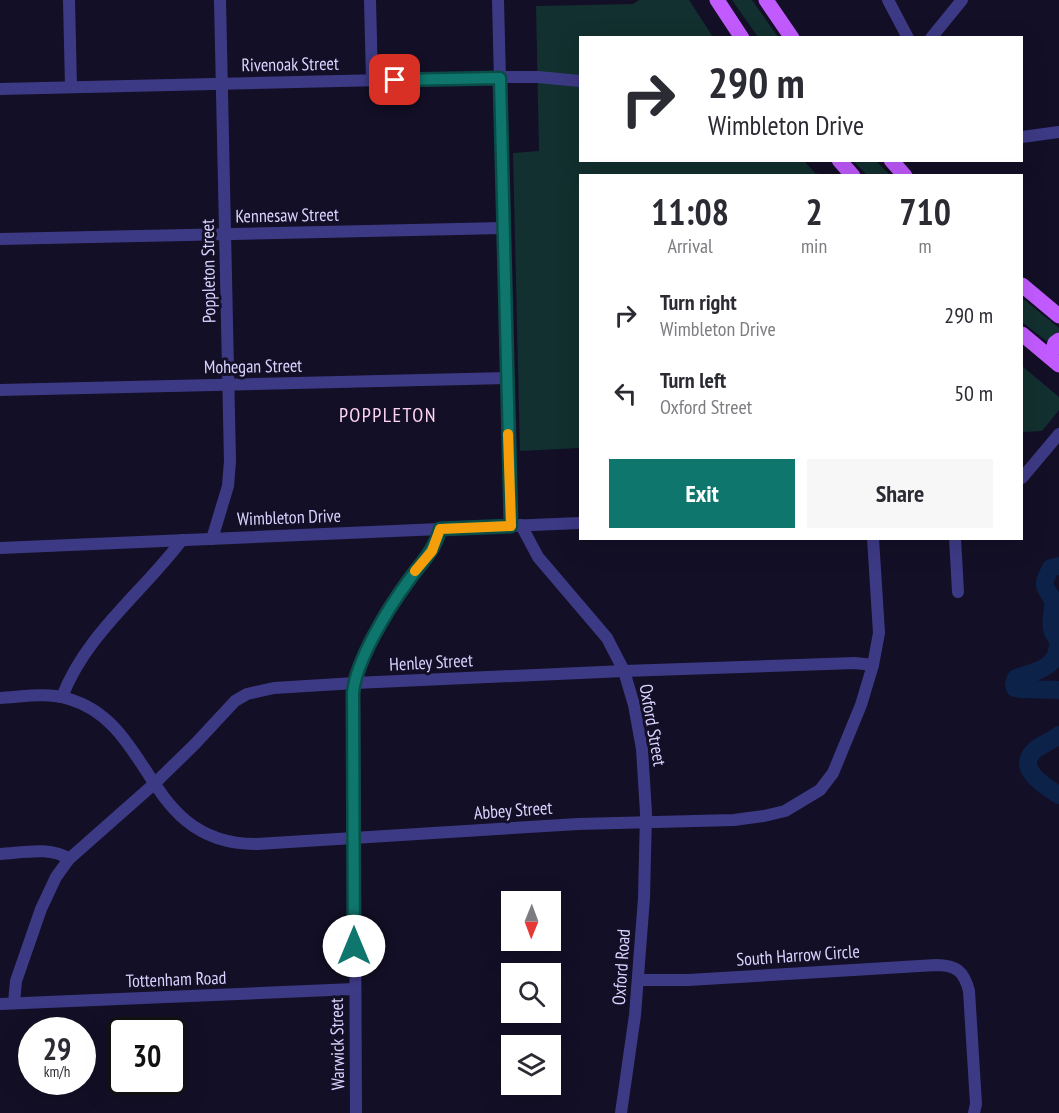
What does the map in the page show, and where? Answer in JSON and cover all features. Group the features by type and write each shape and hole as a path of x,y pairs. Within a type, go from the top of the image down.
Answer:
{"main road":[{"path":"717,0 741,36"},
{"path":"766,0 791,36"},
{"path":"841,162 851,174"},
{"path":"893,162 902,174"},
{"path":"1023,286 1059,316"},
{"path":"1023,335 1054,361"},
{"path":"1054,361 1055,343 1059,340"}],"street":[{"path":"69,0 71,87"},
{"name":"Poppleton Street","path":"212,539 229,475 219,0"},
{"path":"370,0 372,80"},
{"name":"Oxford Street","path":"498,0 507,378 516,526 538,557 607,638 624,671 634,705 642,748 645,822"},
{"path":"888,0 907,36"},
{"path":"933,36 962,0"},
{"name":"Rivenoak Street","path":"0,88 538,77 579,81"},
{"path":"1023,137 1059,132"},
{"name":"Kennesaw Street","path":"0,239 503,228"},
{"name":"Mohegan Street","path":"0,390 507,378"},
{"path":"1023,477 1059,434"},
{"name":"Wimbleton Drive","path":"0,548 579,523"},
{"name":"Warwick Street","path":"356,1113 353,693 363,658 399,594 432,551 440,529"},
{"path":"62,697 70,676 104,628 182,540"},
{"name":"Abbey Street","path":"0,698 48,695 79,702 96,711 128,744 154,784 185,820 204,834 238,844 578,824 734,820 764,816 785,812 820,790 833,773 861,705 873,664 879,622 873,540"},
{"path":"955,540 958,592"},
{"name":"Henley Street","path":"14,1003 15,981 41,909 56,877 69,859 154,784 235,701 247,694 274,688 355,683 827,663 873,664"},
{"name":"Oxford Road","path":"621,1113 639,980 644,898 645,822"},
{"path":"0,854 53,853 64,855 69,859"},
{"name":"South Harrow Circle","path":"639,980 688,980 936,965 947,965 958,969 967,983 969,998 976,1104 974,1113"},
{"name":"Tottenham Road","path":"0,1004 354,989"}],"green space":[{"path":"639,0 689,0 712,36 579,36 579,162 805,162 816,174 579,174 579,448 520,451 513,153 539,151 536,6 633,4"},
{"path":"732,0 752,0 777,36 757,36"},
{"path":"854,162 877,162 889,174 866,174"},
{"path":"1023,299 1059,328 1059,332 1049,343 1023,323"},
{"path":"1023,367 1059,397 1059,410 1042,431 1023,432"}],"waterway":[{"path":"1059,566 1051,568 1045,582 1053,600 1052,626 1058,642 1055,658 1044,668 1016,678 1014,684 1015,688 1020,689 1059,690"},
{"path":"1059,735 1035,750 1029,757 1028,764 1034,776 1059,795"}],"slow traffic":[{"path":"415,571 432,551 440,529 511,526 508,434"}],"district":[{"name":"POPPLETON","path":"388,415"}],"route":[{"path":"354,946 353,693 363,658 399,594 432,551 440,529 511,526 500,78 395,80"}]}
